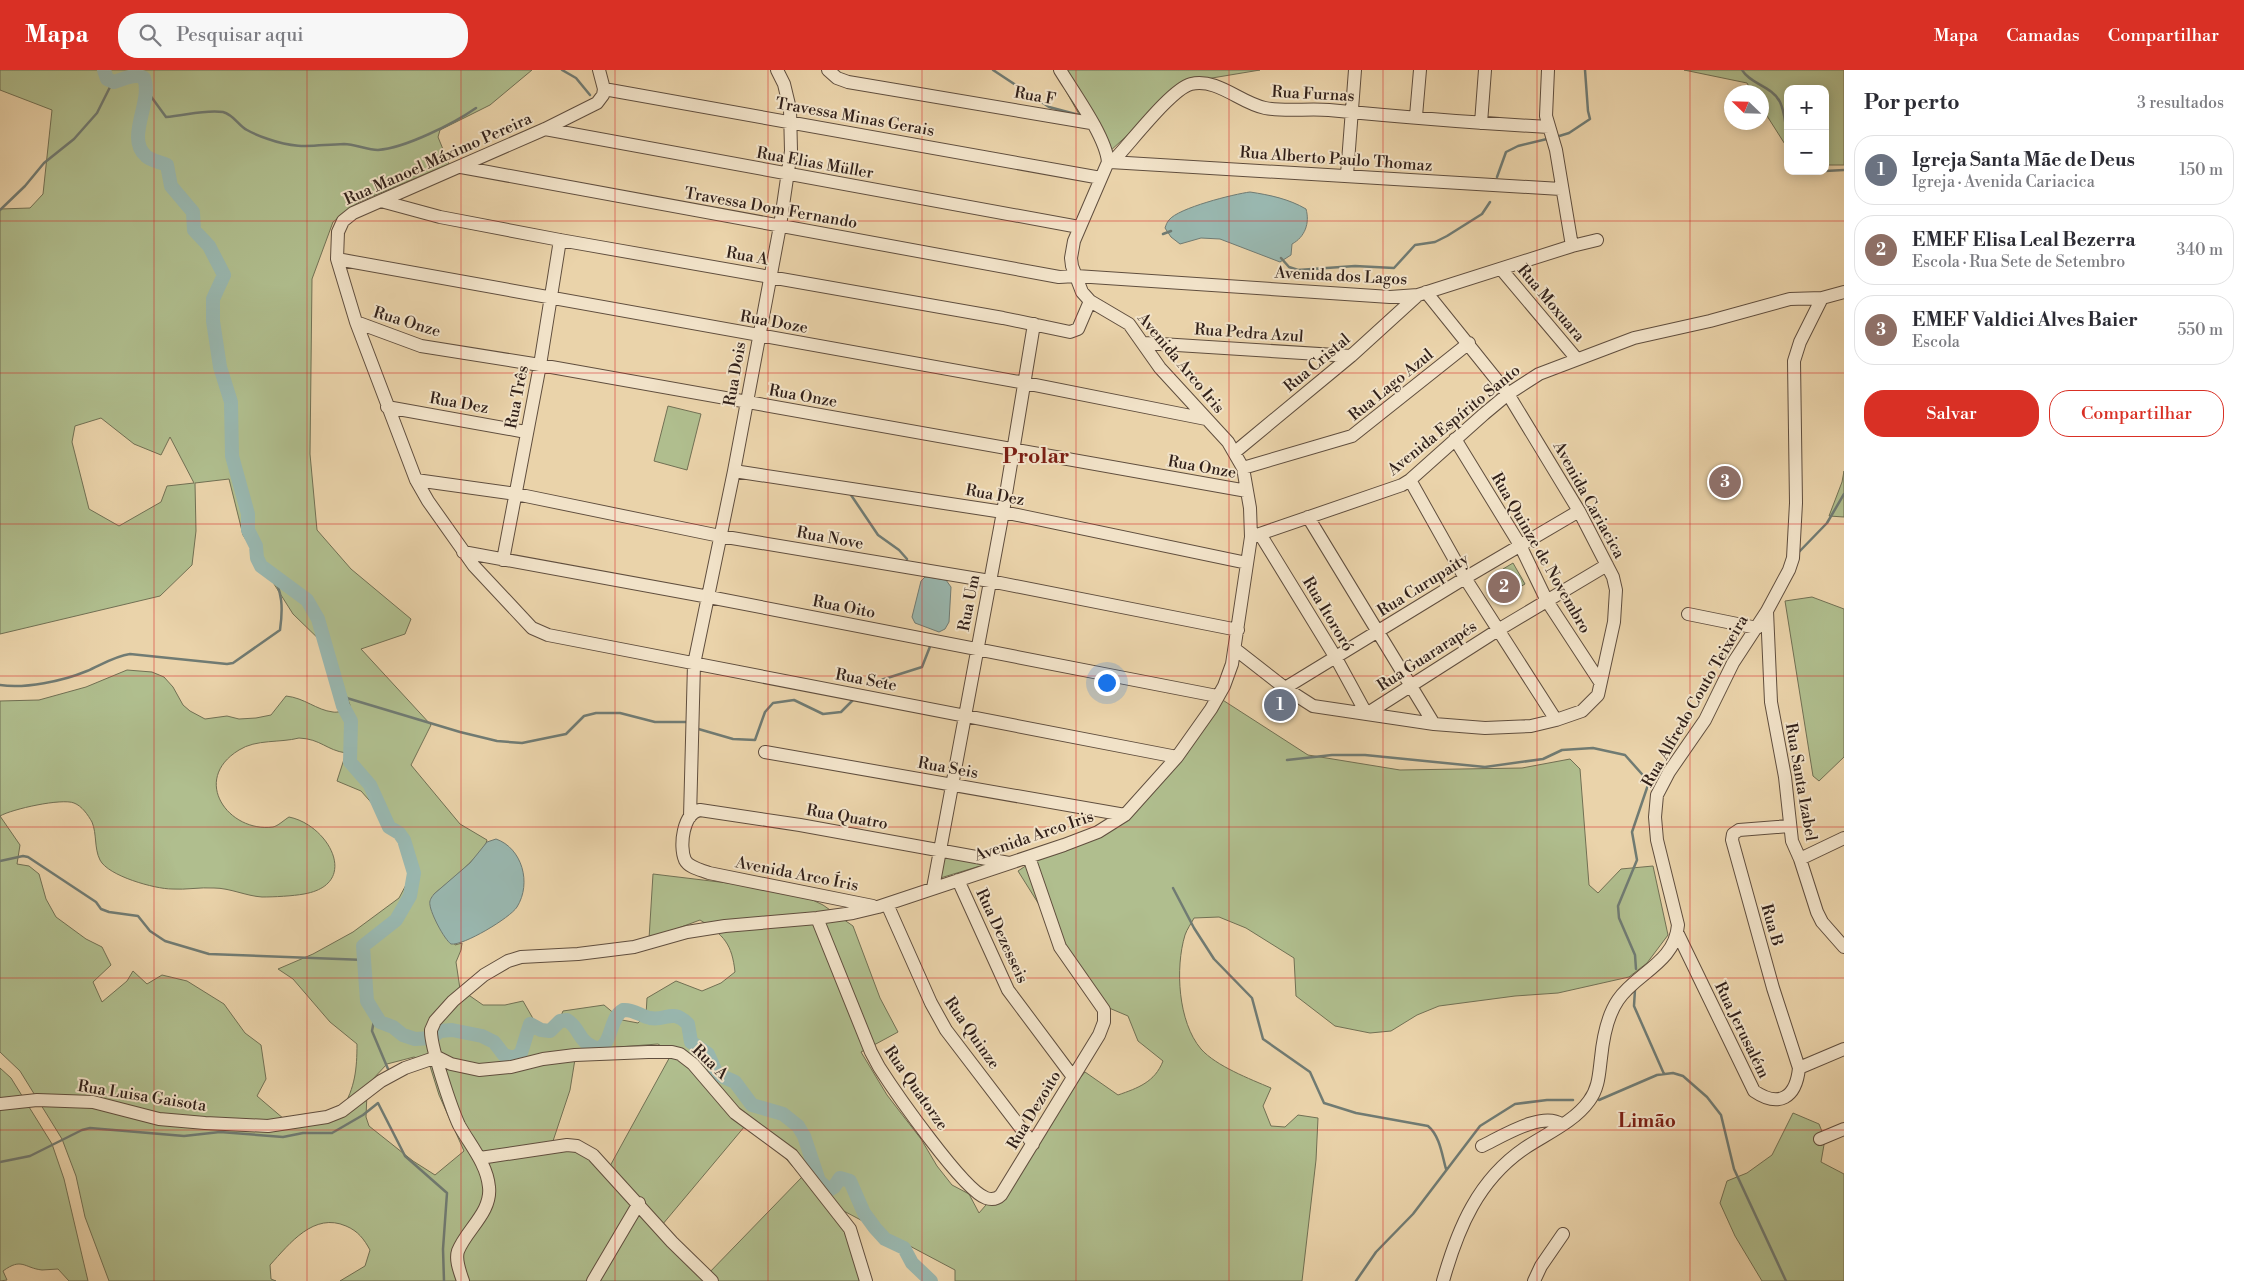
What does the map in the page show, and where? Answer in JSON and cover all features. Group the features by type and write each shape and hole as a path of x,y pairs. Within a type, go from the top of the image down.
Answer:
{"street":[{"path":"599,70 604,89"},
{"name":"Rua Dois","path":"687,822 694,664 734,471 780,226 787,175 792,122 786,90 776,70"},
{"name":"Rua F","path":"828,70 838,78 848,82 1091,123"},
{"path":"1060,70 1104,142 1111,162"},
{"path":"1347,175 1355,70"},
{"path":"1416,116 1420,70"},
{"path":"1481,123 1485,70"},
{"path":"1548,70 1546,109 1556,150 1572,246"},
{"name":"Rua Furnas","path":"1076,276 1071,258 1078,227 1101,178 1111,162 1170,98 1192,84 1212,84 1248,103 1268,109 1416,116 1481,123 1549,127"},
{"name":"Travessa Minas Gerais","path":"604,89 1101,178"},
{"name":"Rua Manoel Máximo Pereira","path":"548,635 532,628 463,552 416,480 356,322 337,260 336,238 343,221 353,213 545,129 597,103 603,95 604,89"},
{"name":"Rua Elias Müller","path":"545,129 1078,227"},
{"name":"Rua Alberto Paulo Thomaz","path":"1111,162 1561,189"},
{"name":"Travessa Dom Fernando","path":"461,167 1058,277 1076,276"},
{"name":"Rua A","path":"381,201 440,217 560,240 770,276 1070,332 1076,331 1090,301"},
{"name":"Rua Três","path":"503,560 540,365 560,240"},
{"name":"Avenida dos Lagos","path":"1076,276 1390,297 1422,294 1572,246 1598,240"},
{"name":"Rua Doze","path":"337,260 1025,383 1206,419"},
{"name":"Rua Moxuara","path":"1501,269 1576,358"},
{"path":"1076,276 1082,292 1090,301"},
{"name":"Avenida Espírito Santo","path":"1256,535 1393,490 1410,480 1508,394 1539,374 1576,358 1645,335 1710,321 1790,300 1822,298 1844,292"},
{"name":"Avenida Cariacica","path":"1235,648 1285,688 1313,706 1434,724 1501,729 1556,720 1588,707 1598,695 1604,673 1616,604 1613,577 1579,511 1508,394 1469,343 1422,294"},
{"name":"Rua Cristal","path":"1236,452 1422,294"},
{"name":"Rua Alfredo Couto Teixeira","path":"1677,932 1678,925 1657,840 1655,817 1657,795 1669,772 1702,724 1729,670 1767,611 1786,576 1793,558 1796,503 1794,361 1800,342 1822,298"},
{"name":"Avenida Arco Iris","path":"438,1057 432,1039 435,1021 454,1001 496,967 520,957 578,954 634,948 696,931 771,921 817,918 883,905 1012,863 1098,832 1125,816 1177,758 1205,718 1228,675 1235,648 1247,563 1256,535 1243,468 1236,452 1150,354 1136,331 1120,317 1090,301"},
{"name":"Rua Onze","path":"356,322 421,346 540,365 1247,491"},
{"name":"Rua Um","path":"932,888 1003,512 1034,324"},
{"name":"Rua Pedra Azul","path":"1145,343 1351,356"},
{"name":"Rua Lago Azul","path":"1243,468 1352,436 1469,343"},
{"name":"Rua Dez","path":"387,407 526,432"},
{"name":"Rua Quinze de Novembro","path":"1455,439 1520,545 1547,601 1600,682"},
{"name":"Rua Dez","path":"734,471 1003,512 1247,563"},
{"name":"Rua Nove","path":"416,480 516,494 720,536 990,582 1238,630"},
{"path":"1410,480 1465,578 1556,720"},
{"name":"Rua Curupaity","path":"1285,688 1579,511"},
{"path":"1308,517 1434,724"},
{"name":"Rua Itororó","path":"1256,535 1336,658 1367,713"},
{"name":"Rua Oito","path":"463,552 709,597 1218,696"},
{"name":"Rua Guararapés","path":"1367,713 1498,630 1607,565"},
{"name":"Rua Santa Izabel","path":"1767,611 1771,702 1784,777 1792,841 1800,859 1817,912 1822,922 1842,943"},
{"path":"1688,614 1757,628"},
{"name":"Rua Sete","path":"548,635 1177,758"},
{"name":"Rua Seis","path":"766,752 1125,816"},
{"name":"Rua Quatro","path":"687,822 695,811 700,810 800,825 1012,863"},
{"name":"Avenida Arco Íris","path":"687,822 682,844 685,860 691,866 709,873 883,905"},
{"name":"Rua B","path":"1789,826 1739,830 1733,834 1732,840 1798,1074"},
{"path":"1800,859 1844,838"},
{"name":"Rua Dezoito","path":"995,1199 1001,1195 1033,1144 1099,1035 1104,1022 1104,1010 1060,947 1029,857"},
{"name":"Rua Dezesseis","path":"958,880 1008,990 1073,1077"},
{"name":"Rua Quinze","path":"883,905 946,1030 1033,1144"},
{"name":"Rua Quatorze","path":"817,918 871,1052 879,1067 962,1178 984,1198 995,1199"},
{"path":"1443,1281 1466,1214 1489,1180 1519,1152 1582,1110 1594,1094 1598,1083 1607,1024 1616,1003 1659,962 1677,932"},
{"name":"Rua Jerusalém","path":"1677,932 1754,1091 1770,1100 1778,1100 1790,1093 1798,1074"},
{"path":"1798,1074 1844,1049"},
{"name":"Rua A","path":"438,1057 451,1064 479,1070 511,1067 543,1059 575,1055 648,1052 680,1054 693,1064 735,1113 792,1155 850,1229 866,1281"},
{"path":"438,1057 452,1107 460,1125 480,1158 490,1187 485,1208 458,1251 459,1271 463,1281"},
{"name":"Rua Luisa Gaisota","path":"0,1104 37,1100 93,1102 159,1119 268,1126 327,1117 342,1111 380,1081 406,1068 438,1057"},
{"path":"1482,1146 1524,1126 1543,1120 1556,1120 1561,1124"},
{"path":"1820,1139 1844,1129"},
{"path":"480,1158 553,1146 577,1146 593,1155 639,1203 672,1242 712,1281"},
{"path":"593,1281 639,1203"},
{"path":"1534,1281 1546,1258 1563,1234"}],"green space":[{"path":"0,70 532,70 490,105 440,130 438,137 449,164 359,202 333,222 312,279 310,454 317,530 351,569 411,619 405,634 361,649 431,725 411,765 460,824 487,840 480,853 434,894 455,945 462,943 456,962 460,989 483,1005 505,1005 523,1001 539,1029 556,1028 563,1011 604,1005 622,1020 638,1023 646,1015 647,998 676,981 702,991 721,983 735,972 732,954 725,941 700,920 649,939 653,874 794,891 823,905 853,926 880,998 898,1032 861,1052 887,1095 921,1139 937,1166 952,1185 969,1194 979,1213 1020,1166 1031,1135 1085,1072 1118,1095 1139,1087 1151,1079 1163,1061 1138,1041 1128,1016 1102,1005 1018,871 1033,861 1126,815 1218,697 1308,755 1400,770 1522,768 1570,759 1580,769 1589,885 1598,893 1621,869 1653,866 1668,935 1647,963 1629,977 1558,993 1515,996 1439,1006 1417,1015 1391,1031 1370,1033 1335,1026 1296,996 1294,958 1246,928 1219,917 1194,918 1185,935 1180,963 1183,1010 1193,1038 1201,1049 1215,1061 1271,1088 1263,1106 1271,1126 1285,1127 1298,1115 1318,1118 1316,1160 1302,1281 955,1281 955,1270 825,1201 841,1222 862,1281 340,1281 365,1266 370,1250 354,1230 334,1223 323,1223 313,1226 294,1239 270,1265 271,1279 276,1281 109,1281 85,1217 76,1176 62,1139 20,1071 0,1052 0,816 0,701 39,700 86,687 127,670 152,672 164,677 173,687 183,705 205,719 227,716 239,719 256,718 271,715 286,696 333,712 349,709 350,705 328,648 293,614 243,535 229,479 195,483 196,531 192,565 160,596 0,634 0,209 30,208 43,194 52,110 0,90","holes":["101,418 134,444 161,455 170,437 194,483 167,486 161,502 119,526 89,509 72,442 75,426","299,738 318,742 333,750 346,753 337,781 361,791 392,826 415,868 399,898 353,932 313,954 278,969 293,979 330,1022 357,1044 354,1078 350,1094 342,1109 284,1119 257,1096 266,1079 261,1045 245,1033 224,1004 187,981 162,975 147,984 133,971 127,981 102,1002 93,982 111,965 102,947 86,939 56,917 46,899 39,874 29,866 17,864 20,845 0,816 48,803 68,802 77,804 85,811 92,822 98,855 105,866 122,876 155,887 172,889 220,888 262,897 304,894 321,888 331,879 335,867 333,855 326,842 316,831 303,822 289,817 273,827 257,827 242,822 230,813 221,802 217,789 217,776 225,762 239,750 253,744","658,1044 672,1053 610,1166 552,1144 570,1090 576,1053 592,1049","414,1057 438,1065 429,1063 439,1095 464,1151 435,1175 413,1161 369,1126 366,1117 367,1093 372,1080 387,1064","745,1126 780,1152 802,1177 706,1276 657,1231"]},
{"path":"1054,70 1260,70 1194,81 1162,103 1108,153 1080,116"},
{"path":"1684,70 1844,70 1844,165 1829,165 1829,85 1784,85 1784,143 1769,119 1769,85 1748,85 1747,83"},
{"path":"668,406 701,414 687,470 654,461"},
{"path":"1844,471 1844,517 1829,516 1842,482"},
{"path":"1513,563 1525,584 1515,590 1503,569"},
{"path":"1812,597 1844,609 1844,757 1819,781 1813,776 1785,601"},
{"path":"944,856 990,863 937,879"},
{"path":"0,1068 11,1078 52,1144 64,1179 88,1281 69,1281 58,1269 42,1270 19,1264 3,1271 7,1280 0,1281"},
{"path":"1793,1113 1819,1124 1825,1139 1821,1162 1844,1174 1844,1281 1762,1281 1735,1236 1720,1203 1727,1181 1747,1173 1772,1155"}],"water":[{"path":"1250,192 1279,198 1306,209 1307,224 1303,234 1292,244 1291,255 1280,262 1220,239 1201,238 1180,244 1171,237 1165,228 1174,215 1194,206"},
{"path":"928,577 946,580 951,587 949,622 945,629 939,632 915,623 912,617 921,581"},
{"path":"496,839 512,850 522,867 524,888 521,898 513,912 496,924 465,941 451,944 435,920 430,899 470,863 487,842"}],"waterway":[{"path":"104,70 107,79 114,82 133,76 144,78 146,88 139,130 138,140 140,148 148,158 167,165 171,186 193,212 194,230 209,246 224,275 213,299 213,321 220,367 231,402 232,456 248,514 248,530 256,546 257,558 261,566 307,600 318,619 343,706 351,721 350,762 370,785 389,827 399,833 404,840 414,873 410,896 396,920 363,946 367,1001 380,1022 393,1027 403,1035 415,1039 431,1038 440,1031 452,1030 482,1036 494,1042 504,1055 514,1058 521,1053 530,1024 541,1030 550,1031 560,1021 567,1020 582,1039 598,1049 603,1046 615,1019 623,1010 650,1018 678,1017 688,1024 691,1042 708,1054 717,1074 735,1082 752,1105 783,1114 798,1126 804,1136 819,1181 829,1190 834,1187 840,1178 850,1181 864,1213 875,1228 885,1239 904,1248 912,1263 931,1281"},
{"path":"562,70 576,78 590,95"},
{"path":"993,70 1049,107 1083,116"},
{"path":"1556,137 1569,133 1590,119 1585,70"},
{"path":"1742,70 1750,79 1772,92 1780,102 1787,130"},
{"path":"0,210 25,186 44,163 74,139 97,113 113,81"},
{"path":"147,91 166,117 202,112 223,112 230,115 244,128 263,137 297,146 348,144 378,150 389,148 415,140 455,121 476,108"},
{"path":"1497,177 1506,152 1518,146 1547,139"},
{"path":"1829,171 1844,170"},
{"path":"1281,258 1289,267 1298,270 1355,266 1394,268 1415,245 1435,242 1447,236 1482,214 1490,202"},
{"path":"1163,234 1171,231"},
{"path":"1797,554 1827,523 1844,494"},
{"path":"851,495 878,535 899,550 907,559"},
{"path":"0,685 21,686 56,681 77,675 113,659 130,654 227,664 233,663 280,630 282,615 280,593 271,573"},
{"path":"873,684 922,667 931,644"},
{"path":"340,696 460,732 497,741 522,743 566,734 584,716 596,713 620,713 655,722 689,723"},
{"path":"695,728 733,739 755,740 765,712 773,703 794,700 823,714 841,712 854,699"},
{"path":"1287,760 1332,755 1365,755 1485,767 1543,759 1562,750 1593,748 1625,755 1649,782 1632,832 1637,860 1618,906 1619,918 1635,955 1636,969"},
{"path":"0,861 23,856 28,857 96,902 101,909 138,916 150,931 165,941 209,954 365,960"},
{"path":"1173,888 1194,928 1214,959 1252,998 1263,1039 1310,1072 1324,1103 1356,1113 1428,1126 1438,1140 1446,1169"},
{"path":"1635,989 1634,1006 1664,1074"},
{"path":"375,1015 372,1031 388,1069"},
{"path":"1599,1100 1657,1075 1673,1073 1683,1076 1707,1097 1721,1115 1734,1169 1786,1281"},
{"path":"1356,1281 1376,1252 1413,1214 1480,1126 1515,1104 1547,1100 1573,1100"},
{"path":"0,1162 30,1156 82,1130 90,1128 184,1136 220,1132 283,1137 303,1133 332,1133 363,1115 378,1103 405,1156 447,1193 443,1249 444,1281"}],"place":[{"name":"EMEF Valdici Alves Baier","path":"1725,482"},
{"name":"EMEF Elisa Leal Bezerra","path":"1504,587"},
{"name":"Igreja Santa Mãe de Deus","path":"1280,705"}],"district":[{"name":"Prolar","path":"1036,457"},
{"name":"Limão","path":"1647,1121"}]}
